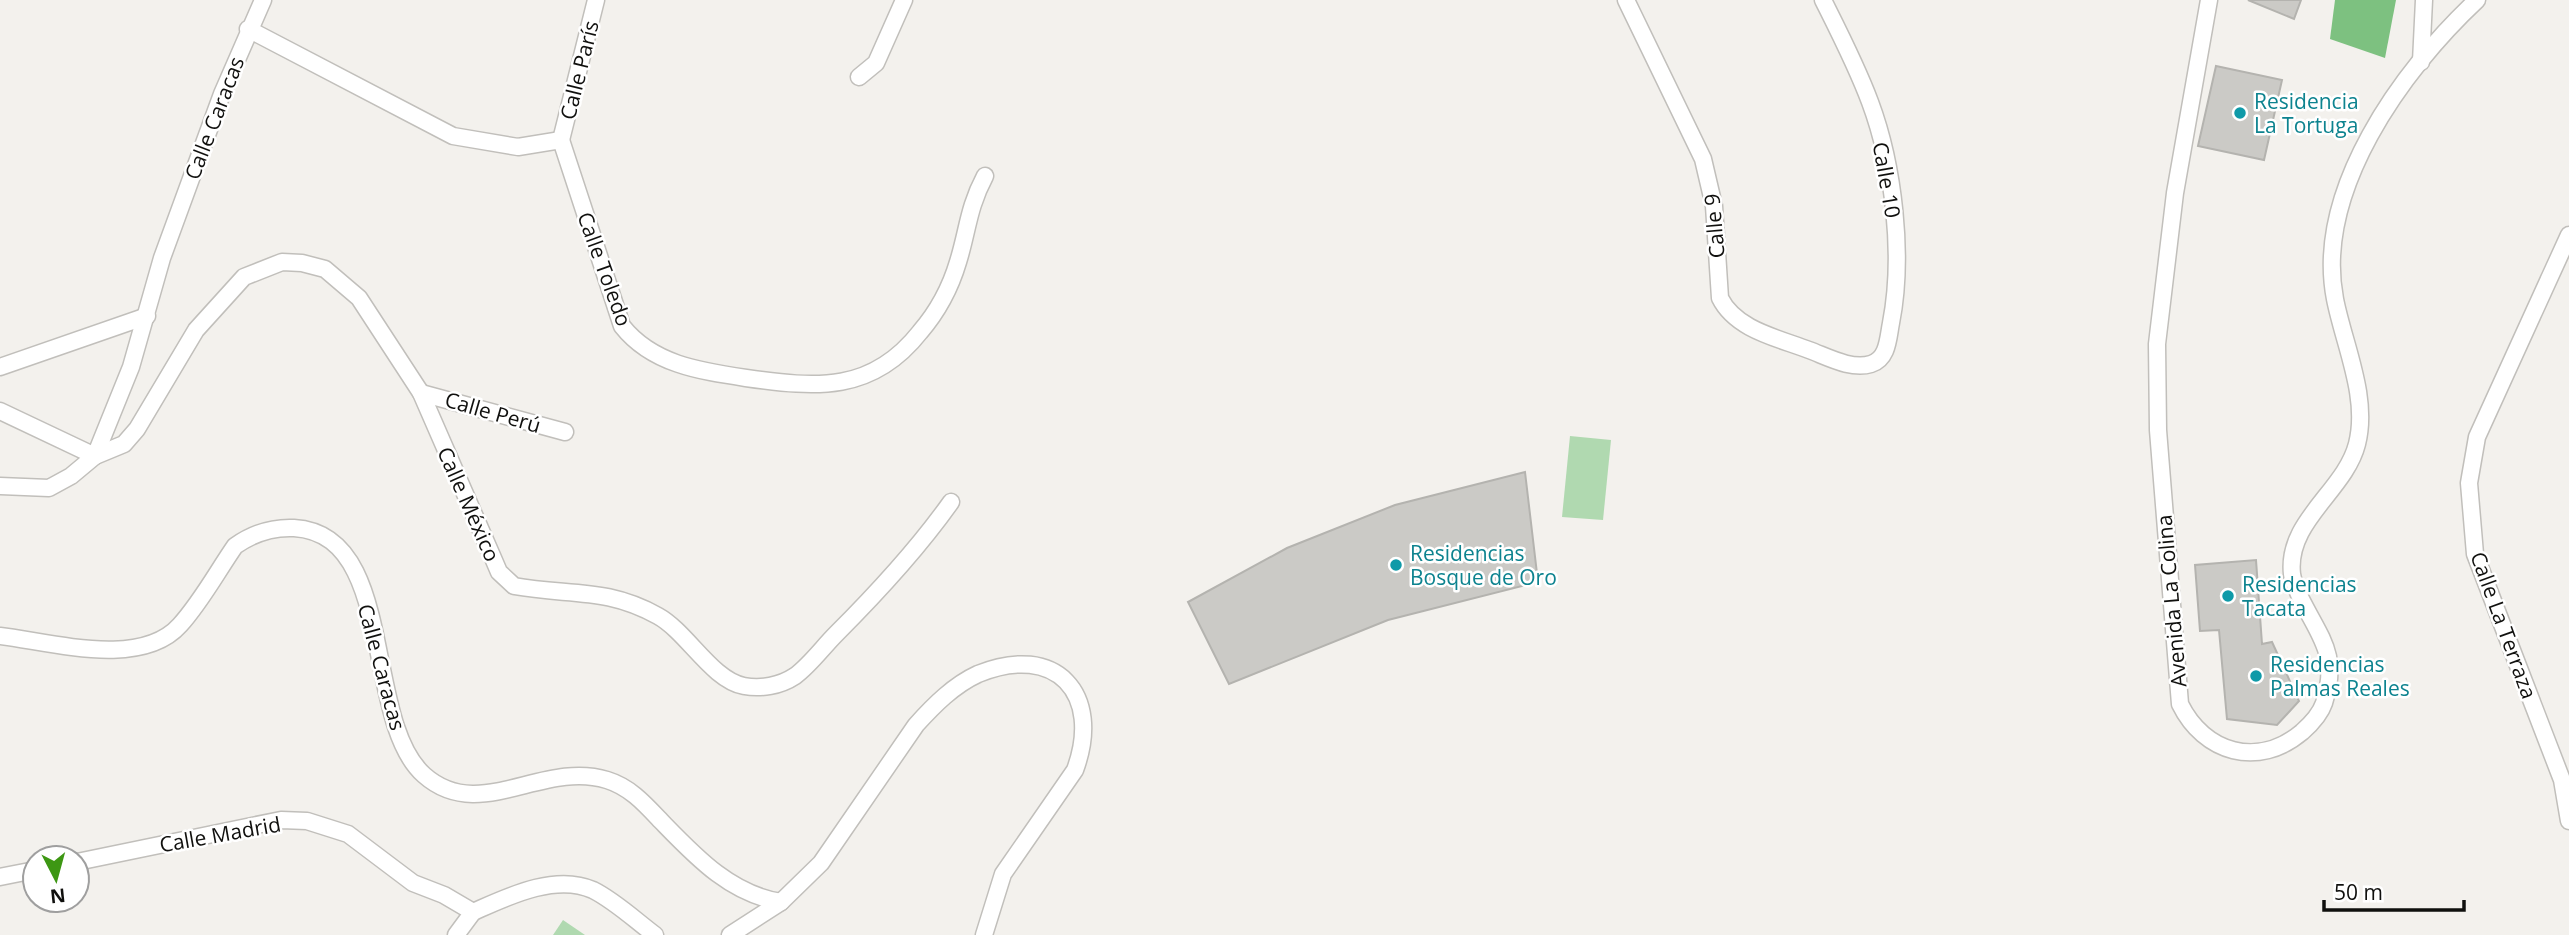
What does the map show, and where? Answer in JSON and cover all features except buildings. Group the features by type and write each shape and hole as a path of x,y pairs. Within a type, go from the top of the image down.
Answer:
{"street":[{"name":"Calle Caracas","path":"0,486 48,488 71,476 94,456 131,367 162,258 248,29 262,0"},
{"name":"Calle París","path":"561,140 596,0"},
{"path":"859,77 876,62 904,0"},
{"name":"Calle 9","path":"1626,0 1703,159 1714,206 1720,298 1726,310 1745,325 1848,364 1872,364"},
{"name":"Calle 10","path":"1823,0 1871,104 1894,213 1897,248 1893,312 1885,353 1872,364"},
{"name":"Avenida La Colina","path":"2209,0 2175,193 2157,344 2157,388 2180,704 2199,733 2236,752 2276,748 2314,722 2324,705 2330,655 2292,574 2299,535 2352,461 2361,423 2354,373 2342,337 2330,274 2339,213 2355,165 2372,131 2421,62 2477,0"},
{"path":"2421,62 2424,0"},
{"path":"248,29 453,136 518,147 561,140"},
{"name":"Calle Toledo","path":"561,140 622,326 637,345 655,357 775,382 837,382 877,373 895,361 937,312 958,261 971,203 985,176"},
{"name":"Calle La Terraza","path":"2569,235 2477,437 2469,483 2475,554 2561,780 2569,821"},
{"name":"Calle México","path":"94,456 124,444 137,429 196,330 235,285 244,277 282,262 303,263 325,269 343,283 373,318 421,393 499,572 514,586 592,592 639,606 662,618 723,676 742,686 770,687 794,676 922,543 951,502"},
{"path":"0,367 147,316"},
{"name":"Calle Perú","path":"421,393 565,432"},
{"path":"0,411 94,456"},
{"name":"Calle Caracas","path":"0,636 112,650 142,648 157,643 180,625 235,546 246,538 285,528 313,531 337,544 354,568 370,618 395,723 412,763 437,786 471,795 506,790 547,777 589,777 617,783 639,799 708,868 748,892 782,902"},
{"path":"730,935 782,902 821,863 916,725 933,707 963,682 978,674 996,668 1031,665 1062,675 1073,687 1081,702 1086,732 1075,770 1003,874 984,935"},
{"name":"Calle Madrid","path":"91,859 281,820 307,821 348,834 413,883 444,895 473,912"},
{"path":"0,877 21,873"},
{"path":"456,935 473,912 540,887 566,885 591,889 655,935"}],"green space":[{"path":"2335,0 2396,0 2385,58 2330,39"},
{"path":"1570,436 1611,440 1603,520 1562,517"},
{"path":"563,920 585,935 553,935"}],"place":[{"name":"Residencia La Tortuga","path":"2240,113"},
{"name":"Residencias Bosque de Oro","path":"1396,565"},
{"name":"Residencias Tacata","path":"2228,596"},
{"name":"Residencias Palmas Reales","path":"2256,676"}]}
